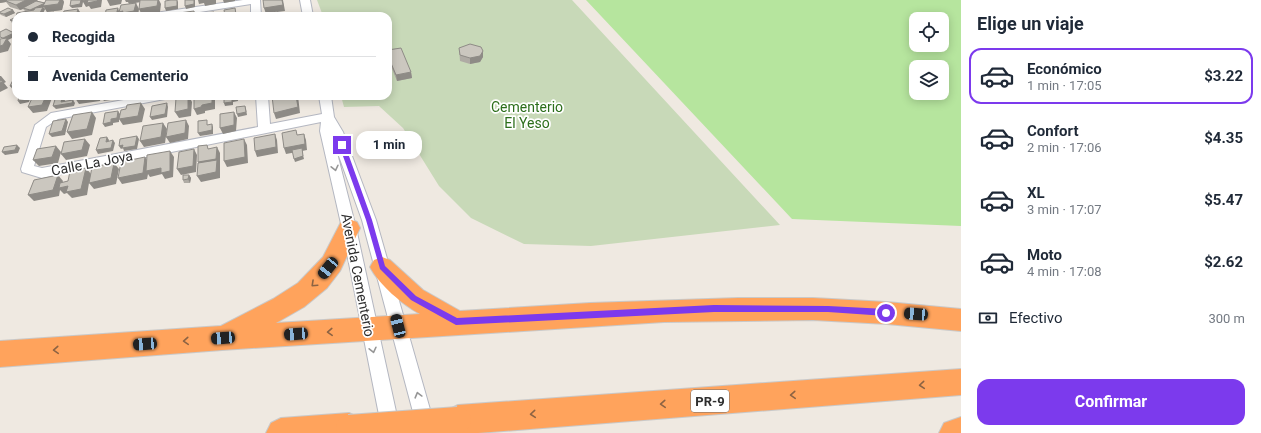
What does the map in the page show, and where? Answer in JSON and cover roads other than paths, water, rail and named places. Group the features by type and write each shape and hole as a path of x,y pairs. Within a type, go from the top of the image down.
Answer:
{"highway":[{"path":"223,338 280,309 315,283 334,259 349,228"},
{"path":"382,267 414,298 456,322"},
{"path":"0,354 223,338 369,330 398,326 456,322 714,309 828,309 916,314 961,320"},
{"name":"PR-9","path":"281,433 961,382"},
{"path":"954,433 961,432"}],"street":[{"path":"305,0 307,12"},
{"path":"182,12 255,1 256,12"},
{"name":"Calle La Joya","path":"143,100 55,116 41,125 27,169 42,173 328,117"},
{"path":"262,100 264,129"},
{"name":"Avenida Cementerio","path":"326,100 328,117 326,132 349,228 391,433"},
{"name":"Avenida Cementerio","path":"328,117 337,132 369,220 427,433"}],"park label":[{"name":"Cementerio El Yeso","path":"527,116"}]}
